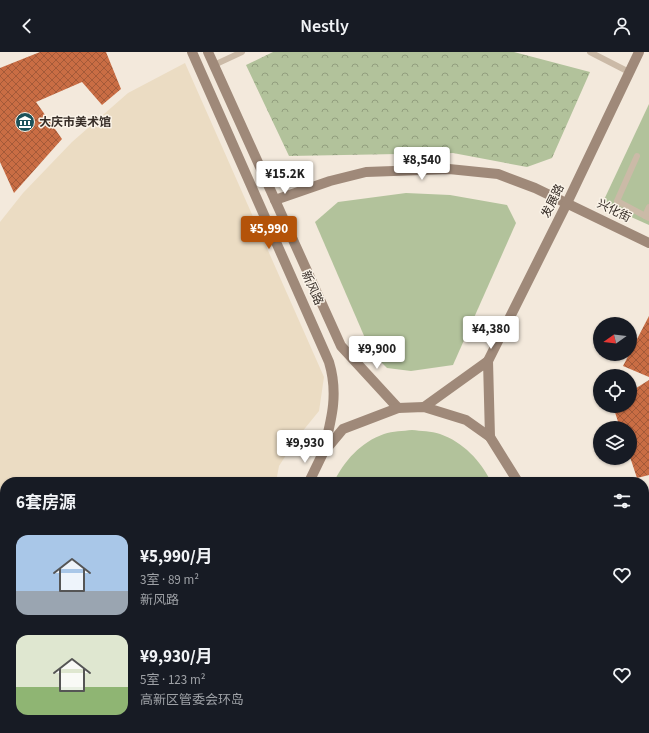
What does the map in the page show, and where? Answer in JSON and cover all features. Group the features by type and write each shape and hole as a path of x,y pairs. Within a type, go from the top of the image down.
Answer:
{"main road":[{"name":"新风路","path":"192,52 333,373 334,404 323,453"},
{"name":"新风路","path":"208,52 341,346 398,408"},
{"name":"发展路","path":"488,361 567,203 639,52"},
{"name":"兴化街","path":"275,200 330,181 366,172 448,169 498,174 535,188 649,242"},
{"path":"424,408 488,361"},
{"path":"488,361 490,437"},
{"path":"311,477 323,453 343,429 398,408 424,408 466,420 490,437 515,477"}],"lane":[{"path":"214,65 242,52"},
{"path":"590,52 629,72"},
{"path":"637,156 617,200 647,217 649,207"}],"green space":[{"path":"273,52 514,52 590,72 552,158 527,167 453,153 289,156 246,65"},
{"path":"649,104 649,225 602,204"},
{"path":"406,193 450,195 507,205 516,223 453,365 411,371 387,368 371,352 315,222 338,202"},
{"path":"412,430 437,433 448,437 464,447 477,460 488,477 336,477 348,460 361,447 376,437 394,432"}],"shaded area":[{"path":"185,63 324,377 319,411 297,438 279,466 277,477 0,477 0,222 23,193 72,142 128,93"}],"building":[{"name":"大庆市美术馆","path":"40,52 106,52 121,89 102,105 82,82 36,102 62,139 14,193 0,162 0,68"},
{"path":"649,316 649,377 637,372 637,369 630,369 623,366 626,361 637,361 637,339"},
{"path":"649,380 649,475 637,477 633,465 637,465 637,421 618,421 615,413 637,413 637,388"}],"place":[{"name":"大庆市美术馆","path":"25,122"}]}
